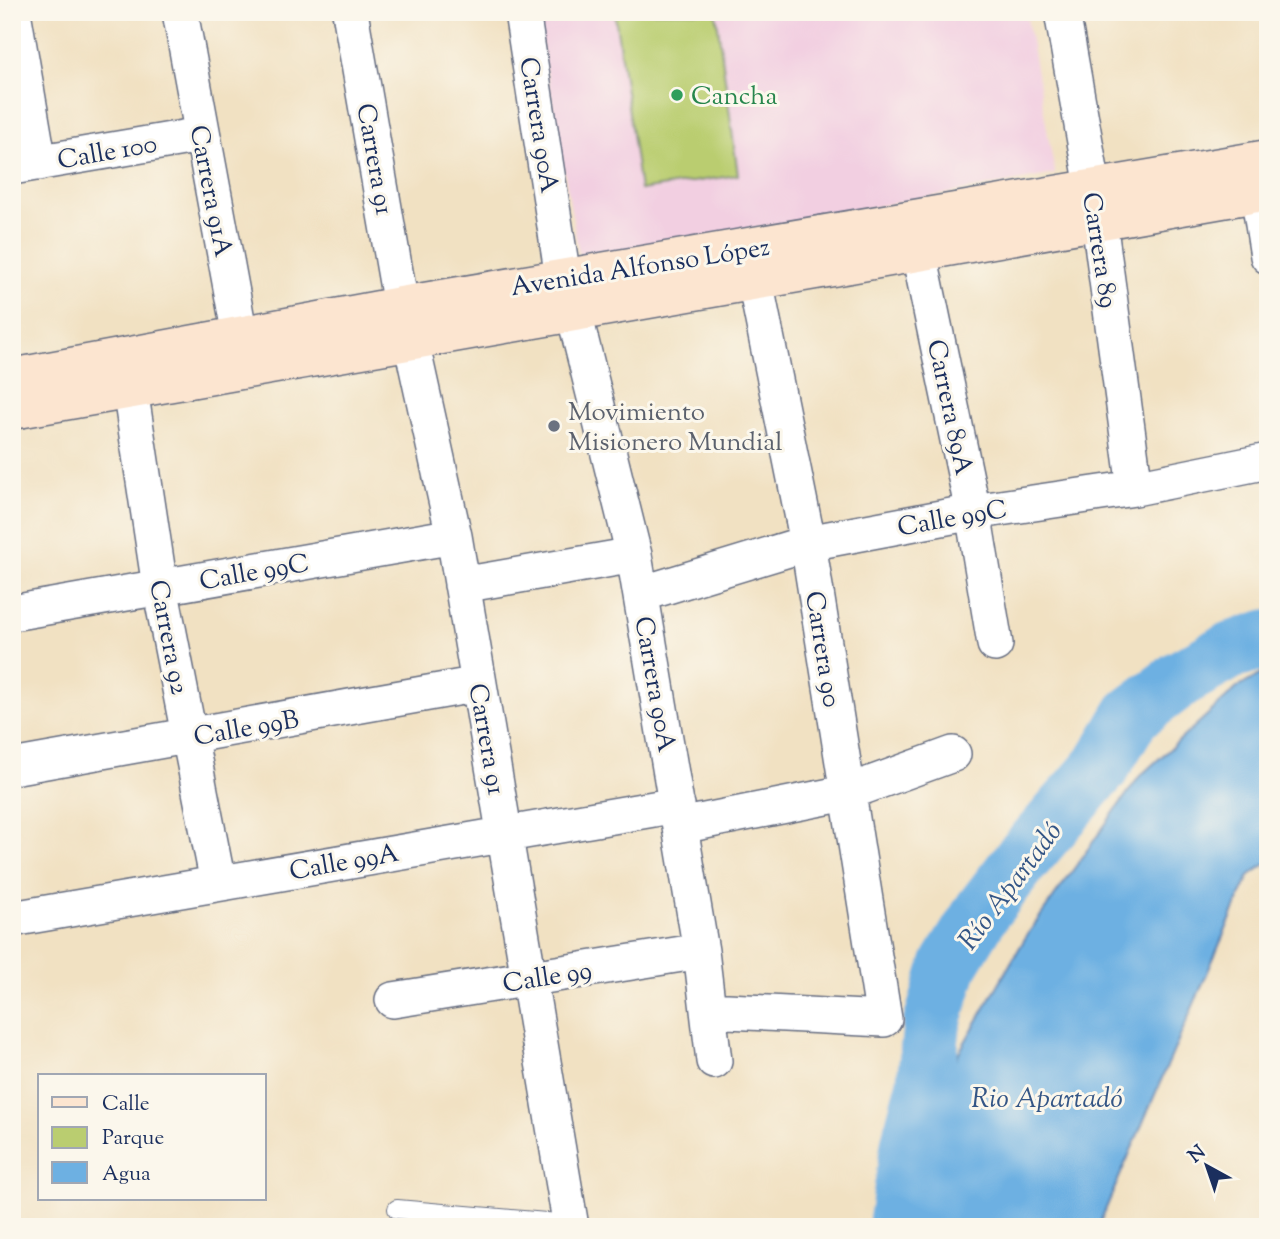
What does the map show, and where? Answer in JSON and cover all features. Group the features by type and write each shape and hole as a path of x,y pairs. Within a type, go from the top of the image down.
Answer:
{"street":[{"path":"13,12 26,165"},
{"name":"Carrera 91A","path":"180,12 243,352"},
{"name":"Carrera 91","path":"350,12 406,324 454,536 570,1226"},
{"name":"Carrera 90A","path":"522,12 569,295 634,555 701,951 713,1060"},
{"name":"Carrera 89","path":"1062,12 1095,206 1135,488"},
{"name":"Calle 100","path":"26,165 201,135"},
{"path":"1265,181 1268,256"},
{"name":"Avenida Alfonso López","path":"12,378 243,352 1095,206 1265,181"},
{"name":"Avenida Alfonso López","path":"569,295 755,281 919,253 1095,206"},
{"name":"Carrera 89A","path":"919,253 972,512 995,644"},
{"name":"Carrera 90","path":"708,1010 884,1019 807,543 755,281"},
{"name":"Avenida Alfonso López","path":"12,410 130,389 243,352"},
{"name":"Carrera 92","path":"130,389 160,587 219,883"},
{"name":"Calle 99C","path":"641,594 807,543 972,512 1135,488 1268,461"},
{"name":"Calle 99C","path":"12,613 454,536"},
{"path":"462,585 634,555"},
{"name":"Calle 99B","path":"12,768 479,684"},
{"name":"Calle 99A","path":"12,919 505,834 678,816 846,793 953,754"},
{"name":"Calle 99","path":"393,1000 701,951"}],"lane":[{"path":"397,1209 570,1226"}],"shaded area":[{"path":"536,12 1026,12 1055,174 580,260"}],"green space":[{"name":"Cancha","path":"632,12 716,12 738,175 640,190 615,15"}],"water":[{"name":"Rio Apartadó","path":"1268,670 1268,862 1249,876 1098,1227 898,1227 958,1054 1027,935 1139,777 1237,688"}],"waterway":[{"name":"Río Apartadó","path":"897,1227 910,1142 925,1085 932,1023 950,964 983,910 1022,859 1101,767 1132,715 1180,679 1230,651 1268,638"}],"place":[{"name":"Cancha","path":"677,95"},
{"name":"Movimiento Misionero Mundial","path":"554,426"}]}
